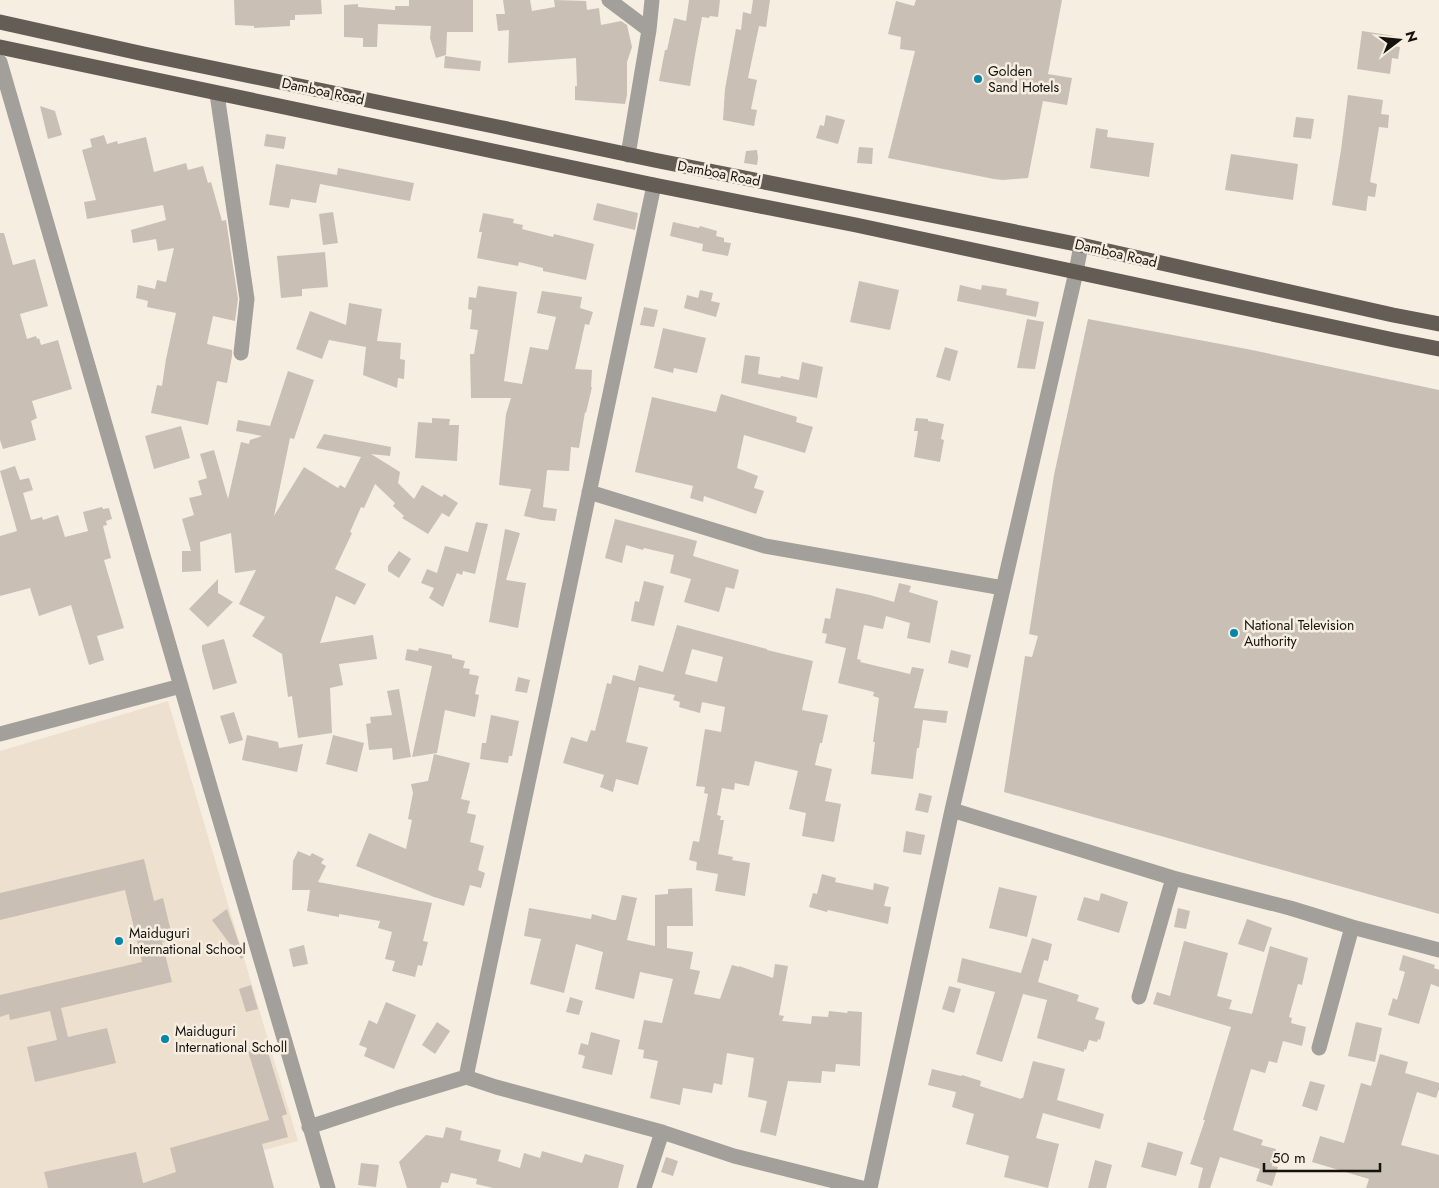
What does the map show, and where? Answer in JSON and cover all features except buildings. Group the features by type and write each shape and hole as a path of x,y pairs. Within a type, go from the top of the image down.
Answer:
{"main road":[{"name":"Damboa Road","path":"0,22 628,155 1081,245 1439,324"},
{"name":"Damboa Road","path":"0,47 217,94 856,225 1384,338 1439,348"}],"street":[{"path":"609,0 648,30"},
{"path":"628,155 652,0"},
{"path":"0,62 328,1188"},
{"path":"217,94 247,299 241,353"},
{"path":"466,1077 654,185"},
{"path":"870,1188 952,810 1081,245"},
{"path":"589,492 765,546 1003,588"},
{"path":"0,734 181,686"},
{"path":"952,810 1173,878 1290,908 1439,950"},
{"path":"1139,997 1173,878"},
{"path":"1319,1048 1352,927"},
{"path":"310,1127 466,1077 496,1087 662,1132 734,1156 862,1188"},
{"path":"644,1188 662,1132"}],"shaded area":[{"name":"Maiduguri International School","path":"168,701 298,1141 123,1188 0,1188 0,751"}],"place":[{"name":"Golden Sand Hotels","path":"978,79"},
{"name":"National Television Authority","path":"1234,633"},
{"name":"Maiduguri International School","path":"119,941"},
{"name":"Maiduguri International Scholl","path":"165,1039"}]}
